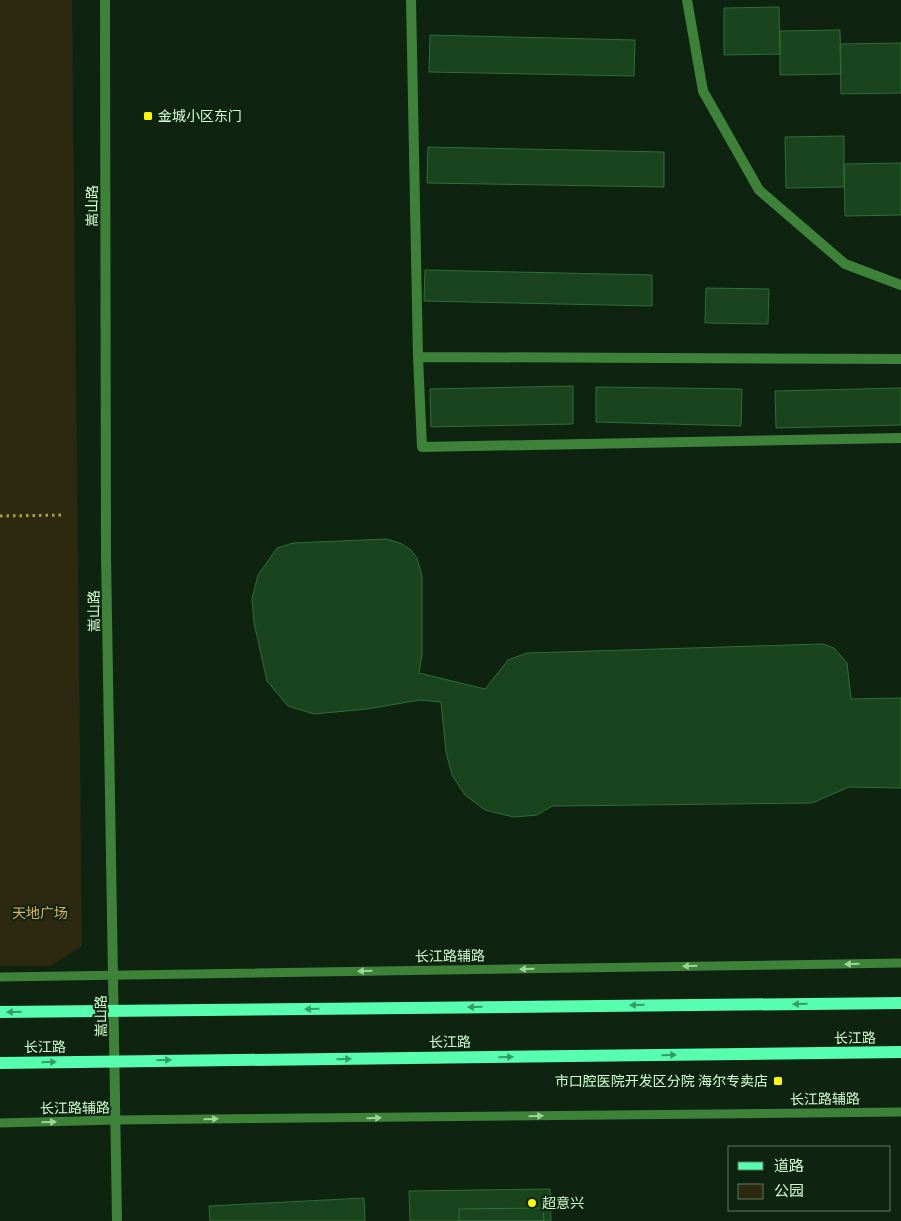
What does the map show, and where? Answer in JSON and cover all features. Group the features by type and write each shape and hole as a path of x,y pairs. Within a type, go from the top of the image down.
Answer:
{"main road":[{"path":"0,1012 901,1003"},
{"name":"长江路","path":"0,1063 901,1052"}],"street":[{"name":"嵩山路","path":"105,0 106,555 118,1221"},
{"path":"411,0 418,357 422,448 901,438"},
{"path":"688,0 703,91 759,190 844,264 901,285"},
{"path":"418,357 901,359"}],"lane":[{"name":"长江路辅路","path":"0,977 901,964"},
{"name":"长江路辅路","path":"0,1123 116,1120 901,1112"}],"path":[{"path":"0,516 64,515"}],"green space":[{"name":"天地广场","path":"0,0 72,0 82,946 51,966 0,966"}],"building":[{"path":"779,7 780,54 724,55 724,8"},
{"path":"840,30 841,74 780,75 780,31"},
{"path":"430,35 635,40 634,76 429,72"},
{"path":"901,43 901,93 841,94 840,44"},
{"path":"844,136 844,187 786,188 785,137"},
{"path":"428,147 664,152 664,187 427,183"},
{"path":"901,163 901,215 845,216 844,164"},
{"path":"425,270 652,275 652,306 424,301"},
{"path":"706,288 769,289 768,324 705,323"},
{"path":"573,386 573,424 431,427 430,389"},
{"path":"596,387 742,389 741,426 596,422"},
{"path":"901,388 901,425 776,428 775,391"},
{"path":"387,539 402,544 411,550 417,558 422,576 422,655 419,673 485,689 508,660 527,653 823,644 834,648 847,663 851,699 901,698 901,788 849,787 812,803 552,806 537,815 514,817 485,810 465,795 452,775 446,752 441,702 420,700 367,709 314,714 288,706 267,681 254,623 252,599 258,575 277,548 293,543"},
{"path":"550,1189 551,1221 410,1221 409,1191"},
{"path":"364,1198 365,1221 210,1221 209,1206"},
{"path":"543,1208 544,1221 459,1221 459,1209"}],"place":[{"name":"金城小区东门","path":"148,116"},
{"name":"市口腔医院开发区分院 海尔专卖店","path":"778,1081"},
{"name":"超意兴","path":"532,1203"}]}
